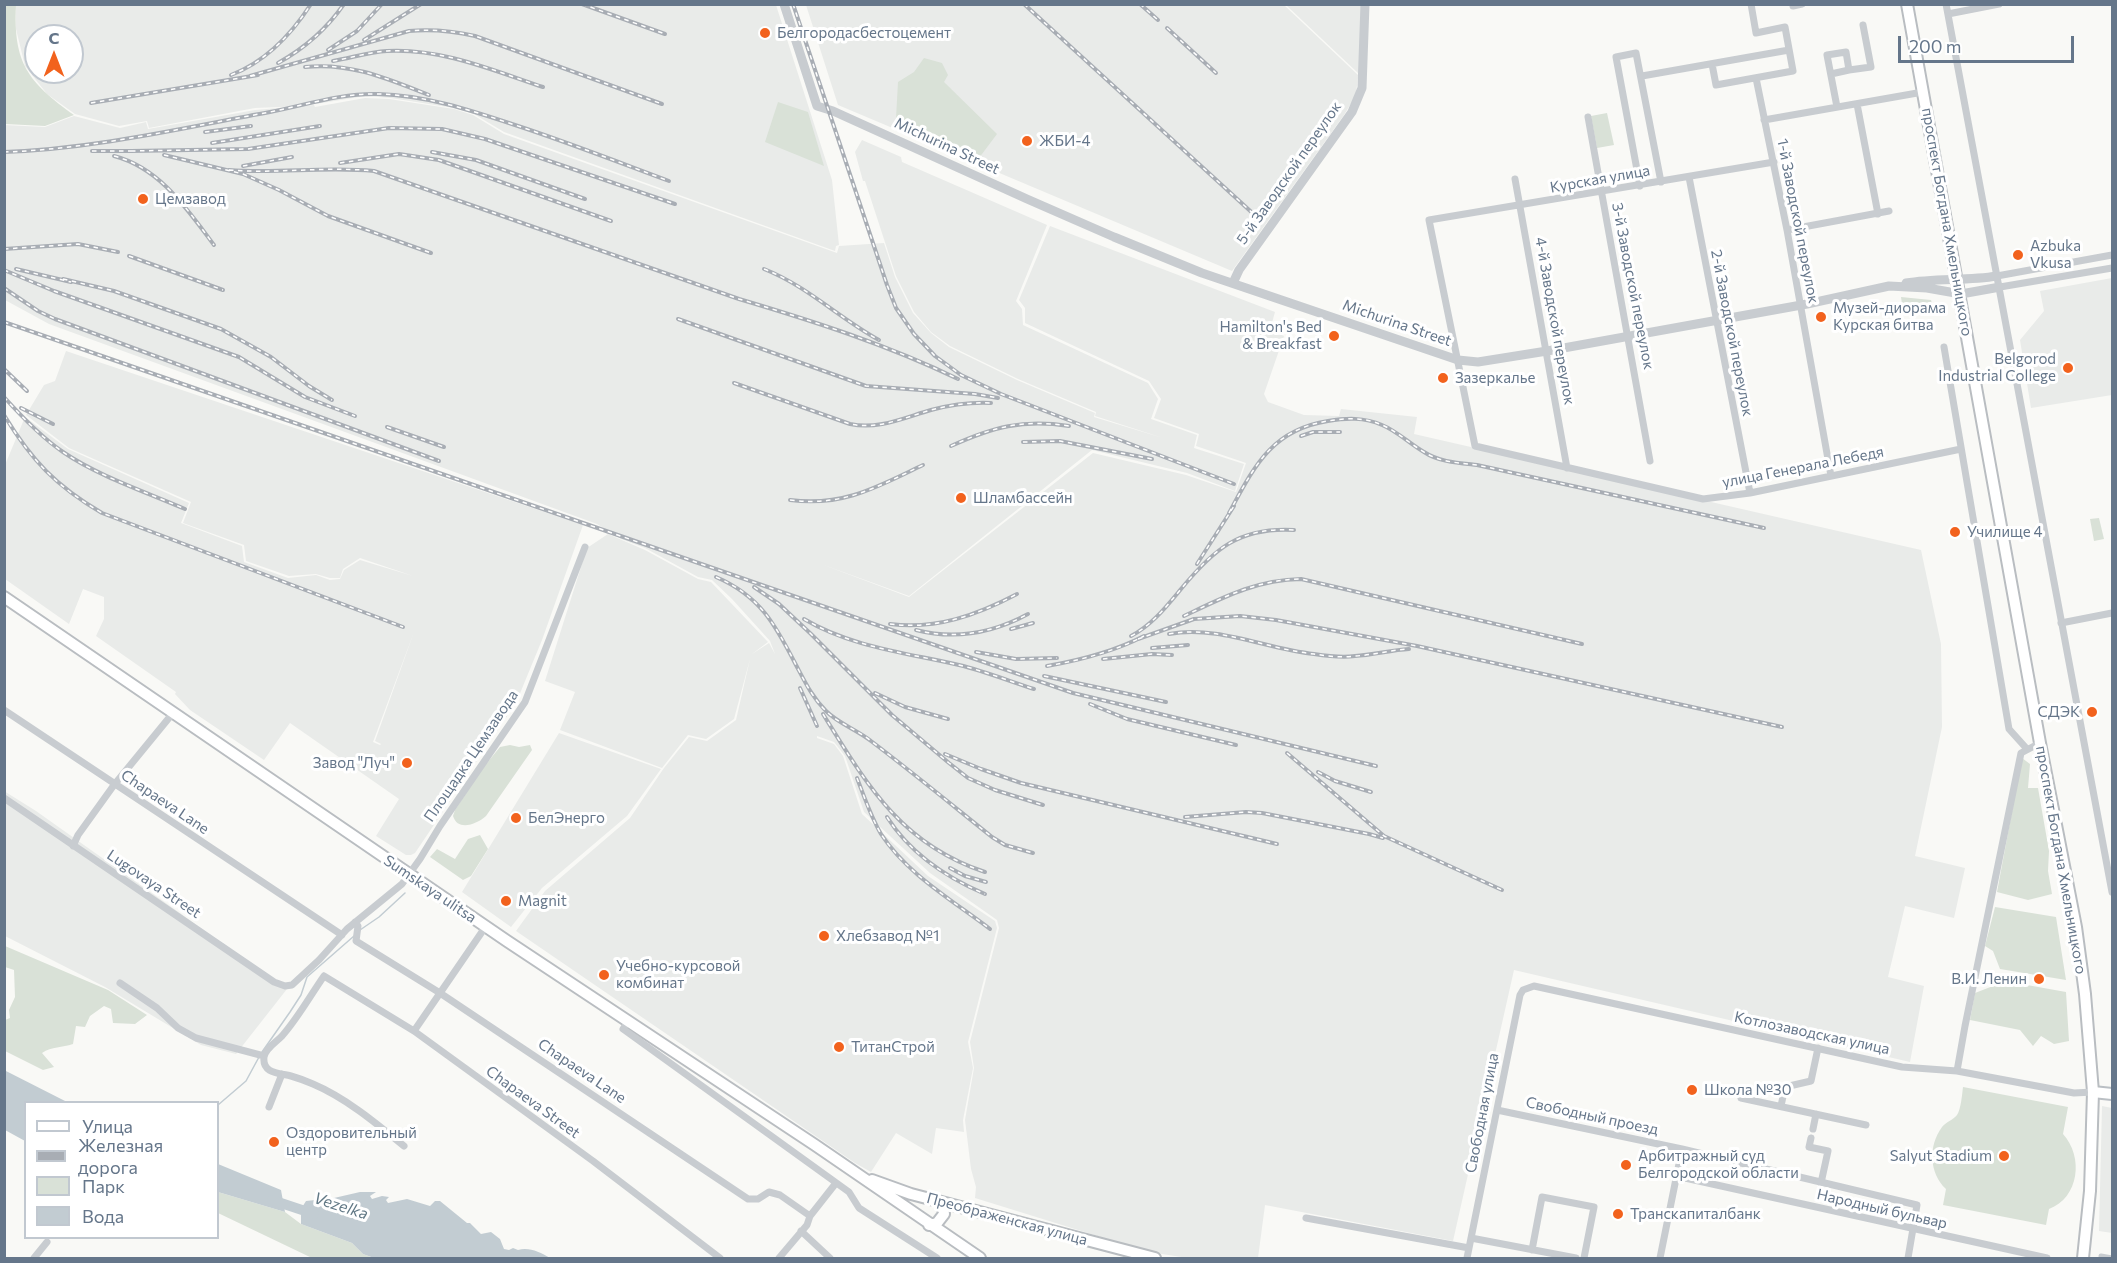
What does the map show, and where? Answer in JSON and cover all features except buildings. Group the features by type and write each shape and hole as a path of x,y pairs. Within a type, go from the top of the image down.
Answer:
{"main road":[{"name":"проспект Богдана Хмельницкого","path":"1908,4 2040,743 2076,927 2085,994 2093,1090 2090,1191 2083,1258"},
{"name":"Sumskaya ulitsa","path":"4,597 486,926 860,1175"},
{"path":"2093,1090 2112,1094"},
{"path":"860,1175 929,1225 980,1258"},
{"name":"Преображенская улица","path":"860,1175 905,1192 1155,1258"},
{"path":"918,1217 922,1204 939,1201 943,1206 944,1214 937,1223 929,1225"}],"street":[{"name":"Michurina Street","path":"784,4 817,106 834,111 1114,237 1233,283 1458,360 1478,362 1547,351 1801,305 1888,286 1927,288 1961,294"},
{"name":"5-й Заводской переулок","path":"1233,283 1239,270 1352,112 1358,100 1362,88 1365,4"},
{"path":"1712,64 1716,85 1793,71 1785,27 1756,33 1751,4"},
{"path":"1792,4 1793,6 1802,4"},
{"path":"1947,4 2112,892"},
{"path":"1948,14 1999,4"},
{"path":"1831,74 1871,67 1863,24"},
{"path":"1642,76 1789,50"},
{"path":"1837,107 1827,55 1846,52 1849,70"},
{"path":"1640,186 1616,57 1636,53 1661,182"},
{"name":"1-й Заводской переулок","path":"1756,78 1787,230 1831,476"},
{"path":"1764,120 1923,92"},
{"path":"1857,104 1878,214"},
{"name":"3-й Заводской переулок","path":"1588,117 1650,461"},
{"name":"Курская улица","path":"1458,360 1429,220 1601,193 1774,162"},
{"name":"2-й Заводской переулок","path":"1689,177 1750,493"},
{"name":"4-й Заводской переулок","path":"1515,179 1567,468"},
{"path":"1787,230 1889,212"},
{"path":"1888,286 1926,280 1958,278 1970,280 2112,255"},
{"path":"1961,294 2112,267"},
{"path":"1944,347 2009,729 2027,749"},
{"name":"улица Генерала Лебедя","path":"1458,360 1475,446 1703,499 1750,493 1961,448"},
{"name":"Площадка Цемзавода","path":"292,985 355,922 402,884 525,702 585,546"},
{"path":"2061,623 2112,613"},
{"name":"Chapaeva Lane","path":"4,710 342,935"},
{"path":"73,846 78,835 114,785 173,713"},
{"path":"1957,1071 2021,753 2040,743"},
{"name":"Lugovaya Street","path":"4,798 274,981 285,986 292,985"},
{"name":"Chapaeva Lane","path":"355,922 358,926 356,941 440,993 748,1199 758,1199 768,1192 780,1195 810,1215"},
{"path":"414,1031 486,926"},
{"path":"264,1056 299,1014 324,976 319,960"},
{"name":"Chapaeva Street","path":"324,976 414,1031 601,1167 720,1258"},
{"path":"120,983 157,1008 178,1028 196,1038 264,1056"},
{"name":"Котлозаводская улица","path":"1528,987 1534,986 1902,1067 1957,1071 2065,1091 2093,1090"},
{"name":"Свободная улица","path":"1467,1258 1520,995 1528,987"},
{"path":"628,1021 623,1029 849,1192 859,1208 937,1258"},
{"path":"1781,1106 1785,1087 1811,1082 1818,1048"},
{"path":"264,1056 267,1067 272,1072 315,1085 355,1108 404,1146"},
{"path":"269,1107 282,1074"},
{"path":"1741,1098 1866,1125"},
{"path":"746,1119 755,1107"},
{"name":"Свободный проезд","path":"1497,1110 1682,1149"},
{"path":"1813,1129 1816,1114"},
{"path":"1811,1138 1809,1147 1828,1151 1821,1183"},
{"path":"1660,1258 1682,1149"},
{"name":"Народный бульвар","path":"1682,1149 1917,1205 1912,1230"},
{"name":"Народный бульвар","path":"1676,1176 2047,1258"},
{"path":"779,1258 836,1183"},
{"path":"1532,1250 1542,1197 1594,1207 1584,1258"},
{"path":"1306,1218 1469,1248"},
{"path":"1908,1258 1912,1230"},
{"path":"801,1231 830,1258"},
{"path":"1471,1238 1576,1258"},
{"path":"34,1258 47,1242"},
{"path":"2101,1256 2112,1258"}],"shaded area":[{"path":"16,5 776,5 832,180 839,245 836,246 835,251 504,132 474,114 454,108 365,96 303,106 255,108 149,128 147,121 119,126 75,114 47,94 39,84 84,84 84,24 24,24 24,62 16,29"},
{"path":"806,5 1284,5 1358,75 1356,95 1232,271 838,105"},
{"path":"1286,5 1362,5 1359,74"},
{"path":"365,98 389,99 454,109 473,115 504,134 837,253 839,246 884,243 895,277 913,313 931,333 949,347 1017,380 1095,413 1094,417 1163,438 1095,416 1096,412 1018,379 950,346 931,332 914,312 896,276 855,152 862,140 901,157 902,162 1047,225 1016,301 1022,309 1023,325 1148,383 1158,399 1151,419 1197,435 1194,448 1244,464 1235,491 1187,473 1092,450 909,596 821,564 909,597 1093,453 1186,475 1236,492 1246,463 1196,446 1199,434 1154,418 1161,399 1149,381 1025,323 1025,308 1019,300 1050,226 1275,312 1270,330 1284,336 1264,394 1268,402 1304,415 1339,416 1341,409 1417,417 1414,434 1921,550 1941,644 1942,727 1915,856 1965,868 1954,918 1905,906 1888,977 1924,986 1910,1062 1514,970 1453,1241 1265,1205 1258,1258 1188,1258 1149,1252 975,1198 976,1187 971,1169 965,1120 974,1068 970,1042 999,928 997,920 930,873 864,812 845,756 834,742 817,736 817,738 834,744 843,756 862,814 928,876 995,921 997,928 968,1042 973,1068 963,1120 964,1132 936,1128 932,1154 896,1133 871,1172 855,1163 516,931 545,891 630,818 664,768 689,737 707,741 736,720 750,659 734,719 706,739 688,735 662,768 560,730 575,692 545,681 587,548 608,534 645,550 698,579 711,582 768,642 752,654 769,643 775,654 770,641 732,599 712,580 698,577 645,548 621,539 597,524 49,324 5,300 4,125 45,127 74,116 120,128 146,122 148,129 255,110 314,105 315,107"},
{"name":"Belgorod Industrial College","path":"2112,278 2112,395 2031,408 2020,340 2044,311 2040,291"},
{"path":"66,351 583,525 542,640 516,703 415,853 406,855 376,836 399,799 290,723 264,760 190,710 175,694 176,692 96,636 104,619 104,597 83,589 69,624 5,579 5,465 25,417 68,449 189,503 181,523 242,546 244,562 288,578 316,575 330,580 340,579 344,570 360,560 413,576 360,558 343,569 340,578 316,574 289,576 246,561 244,545 183,523 191,502 69,448 26,415 44,385 55,381","holes":["414,632 375,741 381,744 373,742"]},
{"path":"559,733 661,769 627,816 542,888 511,927 462,892"},
{"path":"4,791 36,811 287,989 236,1054 201,1045 105,987 5,936"},
{"path":"2102,1106 2112,1108 2112,1233 2099,1231"}],"green space":[{"path":"4,5 16,5 17,42 24,63 24,84 38,84 74,115 45,126 5,124"},
{"path":"924,58 942,63 948,75 944,82 997,134 979,158 896,118 898,82 914,72"},
{"path":"778,102 808,112 824,166 765,142"},
{"path":"1607,113 1614,145 1597,148 1591,116"},
{"path":"1901,297 1931,300 1934,311 1930,312 1928,307 1903,311"},
{"path":"2099,518 2104,539 2094,541 2090,519"},
{"path":"510,745 519,747 530,745 532,750 486,816 473,824 459,824 453,816 455,810 482,769 500,747"},
{"path":"2022,758 2030,764 2028,788 2038,788 2049,851 2048,871 2052,894 2028,900 1997,892"},
{"path":"480,835 488,849 471,876 463,880 430,857 437,849 455,859 468,839"},
{"path":"1995,907 2056,917 2066,980 2000,969 1993,951 1985,946"},
{"path":"5,946 108,990 147,1015 135,1024 113,1023 111,1009 104,1006 90,1016 85,1027 76,1026 73,1044 42,1053 54,1067 43,1070 5,1051 5,1020 10,1018 9,1010 15,997 14,970 5,967"},
{"path":"1999,980 2066,992 2069,1041 2054,1044 2041,1036 2033,1046 2020,1030 1970,1020 1975,993 1993,986"},
{"name":"Salyut Stadium","path":"1963,1087 2068,1107 2063,1134 2074,1154 2075,1176 2067,1196 2059,1204 2049,1209 2046,1225 1943,1205 1946,1189 1936,1175 1932,1159 1934,1142 1942,1127 1958,1112"},
{"path":"219,1192 285,1212 301,1224 352,1243 363,1254 374,1258 312,1258 219,1213"}],"water":[{"path":"4,1070 65,1101 24,1101 24,1140 5,1130"},
{"path":"219,1164 281,1190 285,1212 219,1192"},
{"path":"360,1192 376,1192 370,1196 372,1199 382,1196 389,1197 386,1200 388,1203 407,1199 430,1206 435,1201 440,1201 481,1234 491,1232 500,1239 504,1249 530,1250 550,1258 374,1258 363,1254 352,1243 301,1224 301,1209 306,1201"}],"waterway":[{"path":"360,930 379,917 405,893"},
{"path":"262,1052 301,995 307,977 354,936"},
{"path":"219,1104 246,1081 259,1057"},
{"name":"Vezelka","path":"272,1200 314,1214"}],"railway":[{"path":"231,75 266,55 286,37 311,4"},
{"path":"278,63 314,38 344,4"},
{"path":"328,50 357,31 382,4"},
{"path":"364,40 421,4"},
{"path":"582,4 665,34"},
{"path":"793,4 887,285 896,308 914,334 935,356 961,375 1001,394 1234,484"},
{"path":"1024,4 1259,219"},
{"path":"1140,4 1158,20"},
{"path":"1167,28 1216,73"},
{"path":"250,76 409,31 442,31 475,36 662,104"},
{"path":"333,61 387,51 427,53 485,67 543,87"},
{"path":"305,67 353,69 429,95"},
{"path":"91,103 258,75"},
{"path":"4,152 105,142 270,112 337,97 378,94 430,100 498,119 669,181"},
{"path":"205,132 251,126"},
{"path":"212,143 320,126"},
{"path":"131,151 248,149 389,128 442,129 485,139 675,204"},
{"path":"92,151 137,151"},
{"path":"432,152 476,160 585,199"},
{"path":"340,163 399,154 439,160 611,221"},
{"path":"164,155 243,174 328,216 431,253"},
{"path":"114,156 130,162 159,180 183,204 214,245"},
{"path":"243,166 292,157"},
{"path":"229,170 374,171 739,299 850,335 905,355 958,379"},
{"path":"4,249 78,244 118,252"},
{"path":"129,256 223,290"},
{"path":"16,269 71,282"},
{"path":"764,269 809,293 879,340"},
{"path":"4,270 54,291 239,357 305,397 355,416"},
{"path":"63,279 114,291 221,329 271,357 309,386 332,400"},
{"path":"4,288 38,311 55,319 439,461"},
{"path":"678,319 866,386 975,394 998,398"},
{"path":"4,322 1073,693 1376,766"},
{"path":"4,369 27,391"},
{"path":"734,383 850,424 860,425 881,424 953,405 991,403"},
{"path":"4,397 39,433 77,461 185,509"},
{"path":"21,408 53,424"},
{"path":"4,415 25,446 46,471 71,493 102,513 403,627"},
{"path":"1229,513 1256,466 1278,442 1308,426 1335,420 1355,419 1375,422 1388,428 1424,452 1443,460 1477,465 1764,528"},
{"path":"951,446 994,429 1008,426 1022,424 1069,426"},
{"path":"387,427 444,447"},
{"path":"1301,436 1313,432 1340,432"},
{"path":"1023,442 1060,441 1152,459"},
{"path":"790,500 827,501 843,498 875,488 923,465"},
{"path":"1197,564 1234,506"},
{"path":"1131,636 1152,621 1205,562 1229,543 1258,532 1294,530"},
{"path":"716,577 744,593 765,613 813,695 831,716 871,741 992,837 1005,845 1033,853"},
{"path":"1184,616 1255,586 1301,579 1582,644"},
{"path":"754,587 779,604 892,715 968,778 995,790 1043,805"},
{"path":"890,624 940,623 987,608 1017,594"},
{"path":"916,630 945,634 973,633 1001,626 1028,614"},
{"path":"1138,639 1194,619 1240,616 1276,620 1417,646 1782,727"},
{"path":"804,619 822,629 860,643 968,667 1034,689"},
{"path":"1011,629 1033,623"},
{"path":"1169,634 1187,632 1224,635 1296,651 1345,657 1409,649"},
{"path":"1047,666 1097,655 1144,636"},
{"path":"1152,648 1188,645"},
{"path":"976,652 1016,659 1057,658"},
{"path":"1103,659 1152,654 1172,655"},
{"path":"1044,676 1166,702"},
{"path":"800,688 817,726"},
{"path":"875,693 905,707 948,719"},
{"path":"1090,704 1127,719 1236,745"},
{"path":"823,714 871,788 908,828 930,845 956,860 985,872"},
{"path":"1287,753 1384,836 1502,890"},
{"path":"945,754 1021,783 1277,844"},
{"path":"1318,772 1335,781 1371,792"},
{"path":"857,778 881,834 904,862 931,886 990,929"},
{"path":"1185,817 1246,812 1262,813 1383,838"},
{"path":"887,817 906,842 930,863 956,880 985,894"},
{"path":"950,868 965,876 986,882"}],"place":[{"name":"Белгородасбестоцемент","path":"765,33"},
{"name":"ЖБИ-4","path":"1027,141"},
{"name":"Цемзавод","path":"143,199"},
{"name":"Azbuka Vkusa","path":"2018,255"},
{"name":"Музей-диорама Курская битва","path":"1821,317"},
{"name":"Hamilton's Bed & Breakfast","path":"1334,336"},
{"name":"Belgorod Industrial College","path":"2068,368"},
{"name":"Зазеркалье","path":"1443,378"},
{"name":"Шламбассейн","path":"961,498"},
{"name":"Училище 4","path":"1955,532"},
{"name":"СДЭК","path":"2092,712"},
{"name":"Завод \"Луч\"","path":"407,763"},
{"name":"БелЭнерго","path":"516,818"},
{"name":"Magnit","path":"506,901"},
{"name":"Хлебзавод №1","path":"824,936"},
{"name":"Учебно-курсовой комбинат","path":"604,975"},
{"name":"В.И. Ленин","path":"2039,979"},
{"name":"ТитанСтрой","path":"839,1047"},
{"name":"Школа №30","path":"1692,1090"},
{"name":"Оздоровительный центр","path":"274,1142"},
{"name":"Salyut Stadium","path":"2004,1156"},
{"name":"Арбитражный суд Белгородской области","path":"1626,1165"},
{"name":"Транскапиталбанк","path":"1618,1214"}]}
